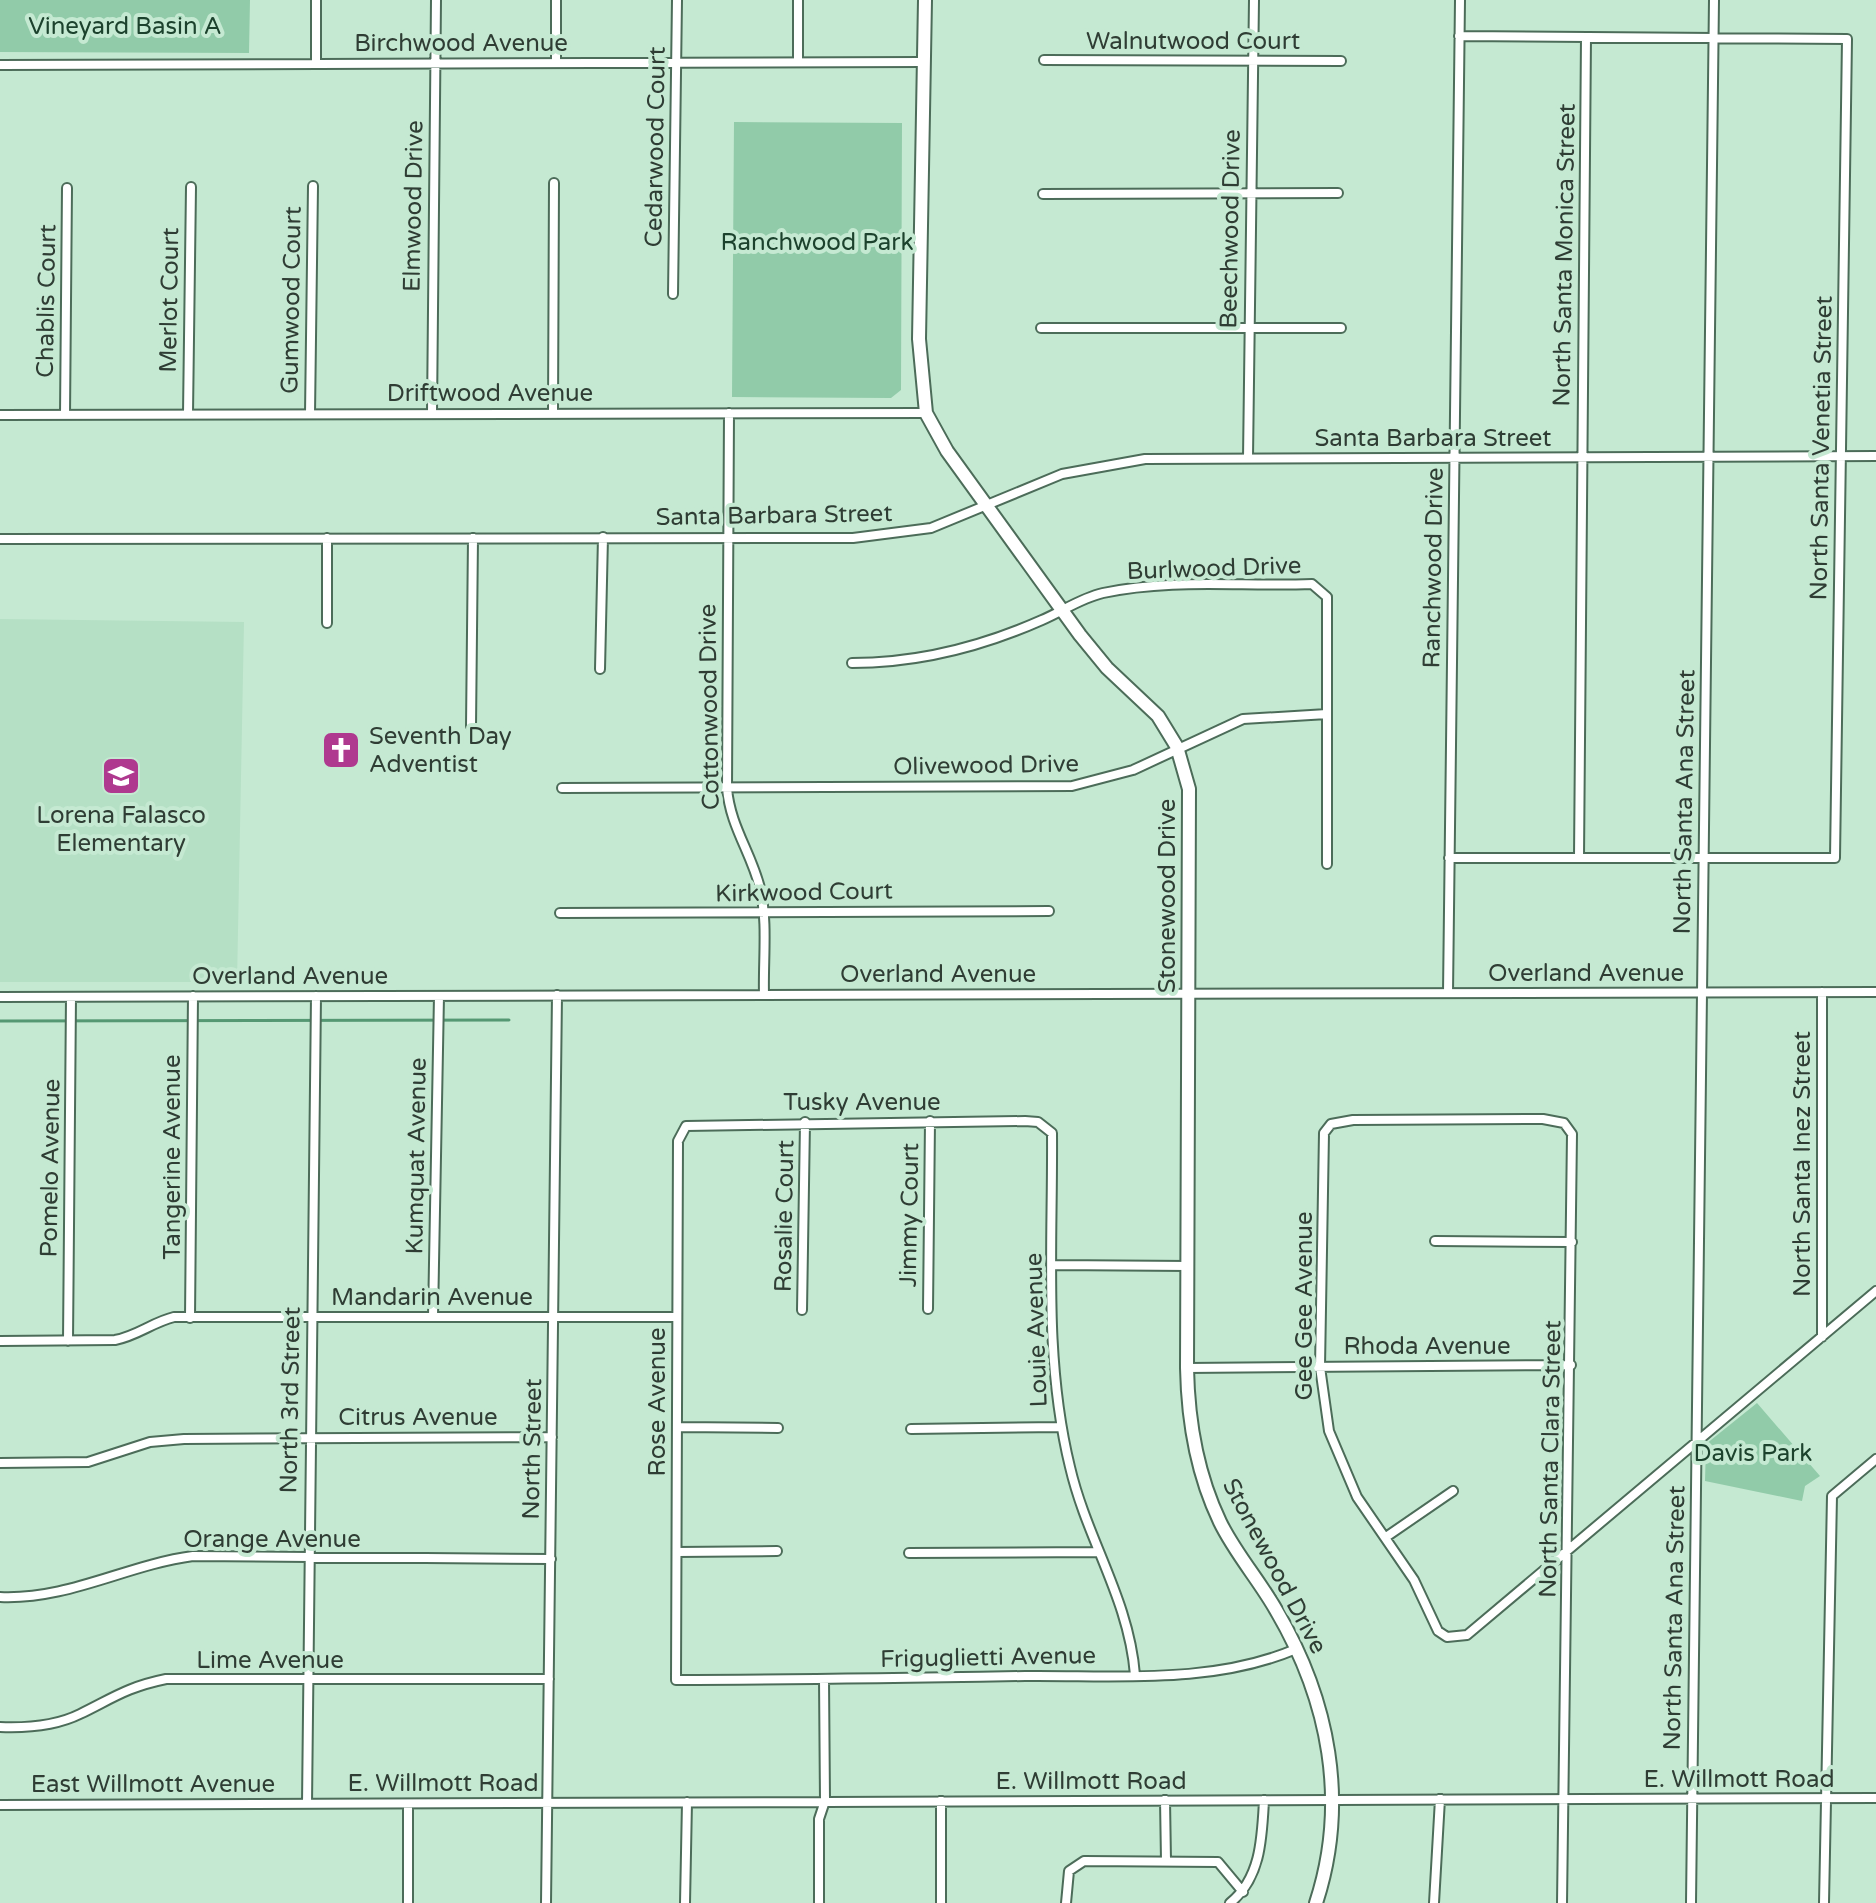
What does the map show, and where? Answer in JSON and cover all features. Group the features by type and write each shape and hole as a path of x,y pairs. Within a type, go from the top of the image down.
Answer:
{"street":[{"path":"316,0 316,63"},
{"name":"Elmwood Drive","path":"432,413 436,0"},
{"path":"556,0 556,63"},
{"name":"Cedarwood Court","path":"673,294 677,0"},
{"path":"798,0 798,62"},
{"name":"Stonewood Drive","path":"925,0 919,339 926,413 947,451 1107,668 1158,716 1177,747 1191,802 1187,1368 1192,1431 1207,1490 1221,1523 1266,1592 1296,1649 1323,1722 1330,1755 1333,1800 1329,1849 1316,1903"},
{"name":"Beechwood Drive","path":"1248,458 1254,0"},
{"name":"Ranchwood Drive","path":"1448,993 1460,0"},
{"name":"North Santa Ana Street","path":"1691,1903 1714,0"},
{"path":"1459,36 1714,38"},
{"name":"North Santa Monica Street","path":"1579,858 1586,37"},
{"name":"North Santa Venetia Street","path":"1704,858 1835,858 1847,39 1714,38"},
{"name":"Walnutwood Court","path":"1044,60 1341,61"},
{"name":"Birchwood Avenue","path":"0,65 923,62"},
{"path":"553,413 554,183"},
{"name":"Gumwood Court","path":"310,414 313,186"},
{"name":"Merlot Court","path":"188,414 191,187"},
{"name":"Chablis Court","path":"65,415 67,188"},
{"path":"1043,194 1338,193"},
{"path":"1041,328 1341,328"},
{"name":"Cottonwood Drive","path":"729,413 727,788 733,825 756,876 763,913 764,995"},
{"name":"Driftwood Avenue","path":"0,415 926,413"},
{"name":"Santa Barbara Street","path":"0,539 890,536 950,522 1050,477 1109,463 1248,458 1876,456"},
{"path":"600,669 603,537"},
{"path":"327,538 327,623"},
{"path":"471,726 473,538"},
{"name":"Burlwood Drive","path":"852,663 918,659 962,650 1102,593 1154,585 1312,584 1327,597 1327,714"},
{"path":"1327,714 1327,864"},
{"name":"Olivewood Drive","path":"562,788 1072,786 1133,770 1243,719 1327,714"},
{"path":"1449,858 1704,858"},
{"name":"Kirkwood Court","path":"560,913 1049,911"},
{"name":"North Santa Inez Street","path":"1822,992 1822,1337"},
{"name":"Overland Avenue","path":"0,997 1876,992"},
{"name":"North Street","path":"546,1903 557,995"},
{"name":"Tangerine Avenue","path":"190,1318 193,996"},
{"name":"North 3rd Street","path":"307,1804 316,996"},
{"name":"Kumquat Avenue","path":"433,1317 439,996"},
{"name":"Pomelo Avenue","path":"68,1341 71,997"},
{"name":"Gee Gee Avenue","path":"1564,1123 1543,1119 1353,1120 1331,1124 1324,1133 1320,1367 1323,1406 1333,1443 1357,1497 1420,1590 1432,1622 1447,1637 1467,1635 1569,1551"},
{"name":"Jimmy Court","path":"928,1309 930,1121"},
{"name":"Tusky Avenue","path":"686,1126 805,1122 1038,1122"},
{"name":"Rosalie Court","path":"802,1310 805,1122"},
{"name":"Louie Avenue","path":"1038,1122 1052,1133 1053,1373 1061,1427 1070,1470 1097,1552 1126,1614 1135,1675"},
{"name":"North Santa Clara Street","path":"1562,1903 1573,1145 1572,1134 1564,1123"},
{"name":"Rose Avenue","path":"676,1680 678,1141 686,1126"},
{"path":"1435,1241 1572,1242"},
{"path":"1053,1265 1189,1266"},
{"path":"1569,1551 1876,1291"},
{"name":"Mandarin Avenue","path":"0,1341 115,1340 129,1337 151,1323 190,1318 677,1317"},
{"name":"Rhoda Avenue","path":"1187,1368 1571,1365"},
{"path":"677,1427 778,1428"},
{"path":"911,1429 1061,1427"},
{"name":"Citrus Avenue","path":"0,1463 88,1462 161,1440 552,1437"},
{"path":"1824,1903 1832,1496 1876,1459"},
{"path":"1386,1537 1453,1491"},
{"path":"677,1552 777,1551"},
{"path":"909,1553 1097,1552"},
{"name":"Orange Avenue","path":"0,1597 53,1595 150,1564 193,1556 551,1559"},
{"name":"Friguglietti Avenue","path":"676,1680 1221,1673 1253,1666 1296,1649"},
{"name":"Lime Avenue","path":"0,1727 58,1721 79,1715 120,1691 166,1679 549,1679"},
{"path":"819,1903 819,1819 825,1801 824,1679"},
{"name":"E. Willmott Road","path":"307,1804 1876,1798"},
{"path":"1434,1903 1440,1799"},
{"path":"1165,1800 1166,1861"},
{"path":"1230,1903 1243,1892 1252,1877 1264,1800"},
{"path":"941,1801 941,1903"},
{"path":"685,1903 687,1802"},
{"name":"East Willmott Avenue","path":"0,1805 307,1804"},
{"path":"408,1804 408,1903"},
{"path":"1066,1903 1071,1868 1084,1861 1218,1862 1243,1892"}],"shaded area":[{"name":"Lorena Falasco Elementary","path":"0,619 244,622 237,982 0,982"}],"green space":[{"name":"Vineyard Basin A","path":"0,0 250,0 249,53 0,52"},
{"name":"Ranchwood Park","path":"734,122 902,123 901,390 891,398 732,397"},
{"name":"Davis Park","path":"1757,1403 1820,1476 1805,1486 1802,1501 1705,1481 1706,1444"}],"waterway":[{"path":"0,1021 509,1020"}],"place":[{"name":"Seventh Day Adventist","path":"341,750"},
{"name":"Lorena Falasco Elementary","path":"121,776"}]}
